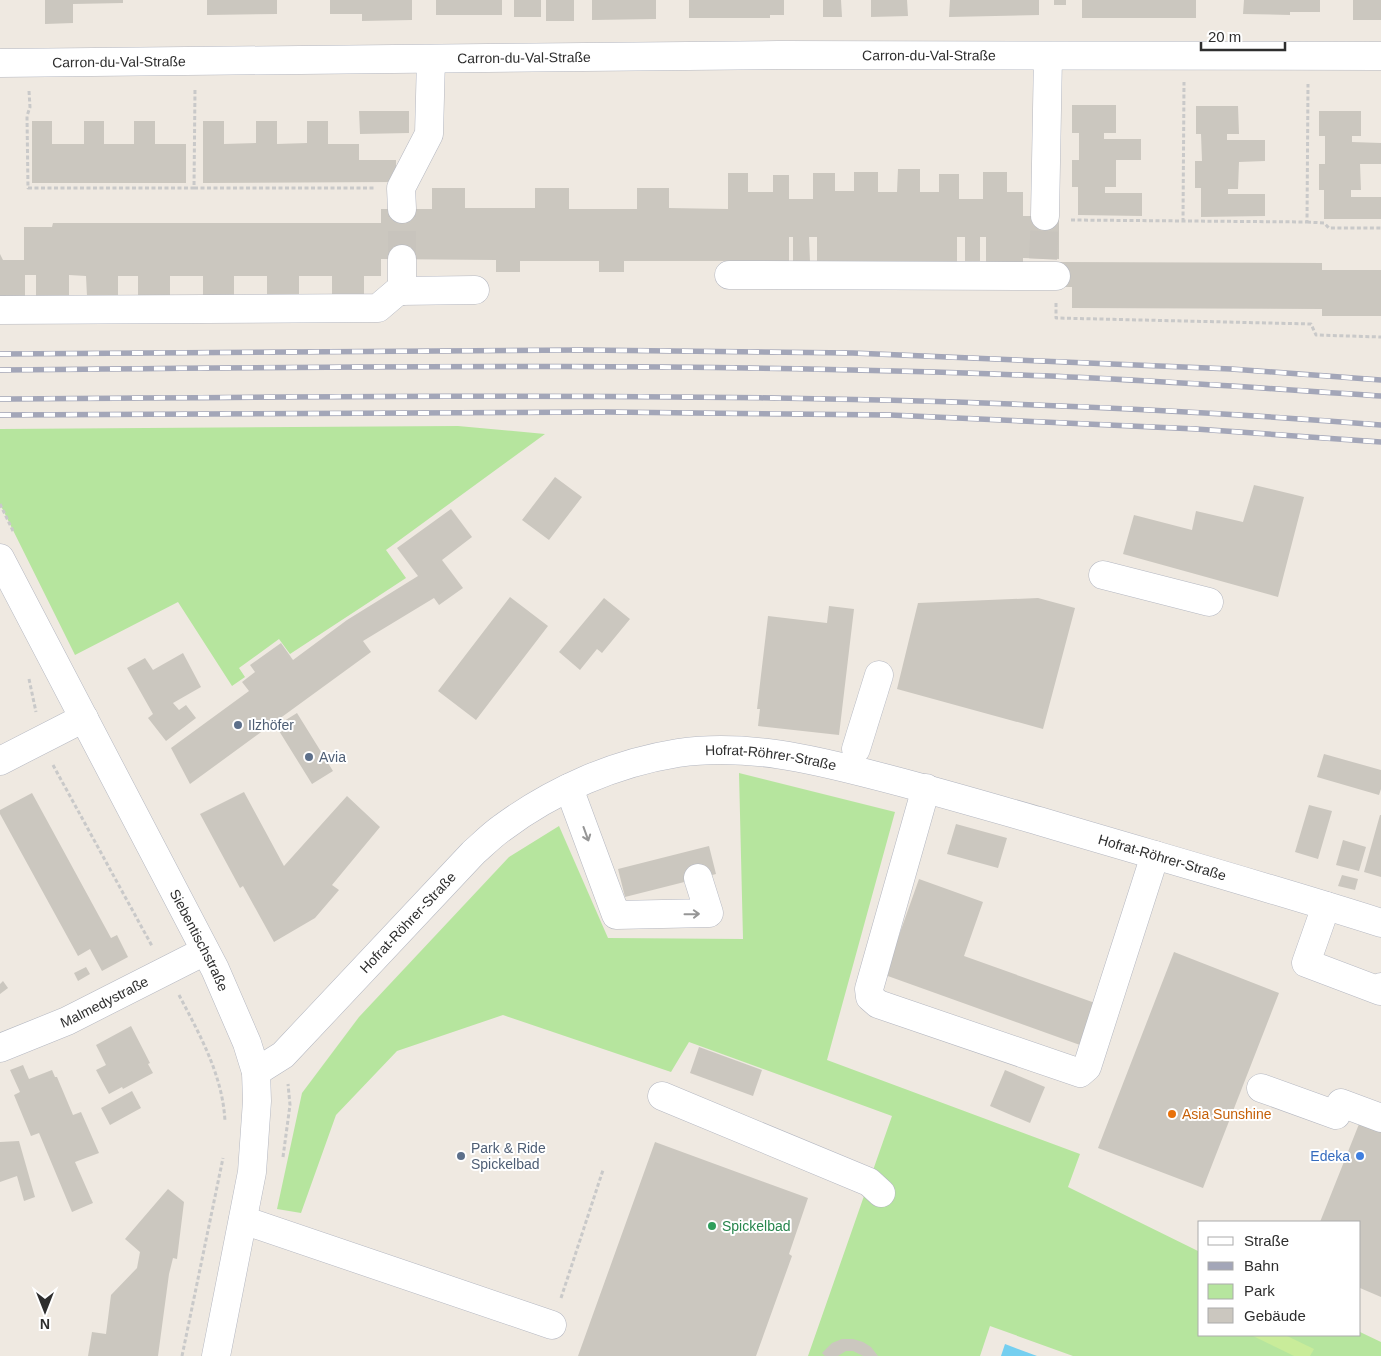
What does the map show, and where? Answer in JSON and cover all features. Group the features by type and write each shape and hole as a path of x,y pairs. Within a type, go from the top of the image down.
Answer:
{"street":[{"name":"Carron-du-Val-Straße","path":"0,63 778,55 1381,56"},
{"path":"1048,56 1054,218"},
{"path":"402,199 429,134 431,59"},
{"path":"402,259 402,291"},
{"path":"729,275 1048,271"},
{"path":"0,310 378,308 398,291 476,290"},
{"name":"Siebentischstraße","path":"0,558 205,951 248,1043 256,1072 256,1130 252,1172 216,1356"},
{"path":"1103,575 1210,602"},
{"path":"856,749 879,675"},
{"path":"0,761 84,718"},
{"name":"Hofrat-Röhrer-Straße","path":"256,1072 283,1055 473,853 501,828 534,806 592,777 627,765 679,753 715,750 762,752 806,758 926,788 1155,855 1244,873 1326,906 1381,923"},
{"path":"569,788 616,915 709,913 698,878"},
{"path":"926,788 869,989 870,997 878,1004 1080,1073 1087,1067 1155,855"},
{"path":"1326,906 1306,963 1380,991 1381,987"},
{"name":"Malmedystraße","path":"0,1048 68,1021 205,951"},
{"path":"1261,1088 1338,1109 1381,1118"},
{"path":"662,1096 869,1182 881,1193"},
{"path":"244,1220 552,1325"}],"path":[{"path":"1183,222 1184,55"},
{"path":"1307,222 1308,56"},
{"path":"194,188 195,61"},
{"path":"28,63 30,107 27,116 28,188 194,188 402,199"},
{"path":"1054,218 1183,222 1307,222 1324,223 1329,228 1381,228"},
{"path":"1048,271 1056,318 1311,324 1316,335 1381,337"},
{"path":"26,671 32,686 40,741 199,1034 219,1079 225,1106 225,1131"},
{"path":"182,1356 223,1158"},
{"path":"552,1325 603,1170"}],"green space":[{"path":"458,426 545,434 386,550 406,578 290,654 279,639 239,668 245,677 232,686 178,602 75,655 0,504 0,429"},
{"path":"739,773 895,812 827,1060 1080,1154 1068,1187 1198,1251 1198,1336 1361,1336 1361,1332 1381,1342 1381,1356 1073,1356 990,1326 980,1356 808,1356 892,1116 689,1042 671,1072 503,1015 397,1051 336,1115 301,1213 277,1209 302,1093 359,1017 509,857 559,826 608,938 743,939"},
{"path":"1253,1336 1287,1336 1314,1349 1310,1356 1294,1356"}],"water":[{"path":"1005,1344 1037,1356 1001,1356"}],"building":[{"path":"45,0 123,0 123,3 73,4 73,23 45,24"},
{"path":"207,0 277,0 277,14 207,15"},
{"path":"330,0 412,0 412,20 362,21 362,14 330,14"},
{"path":"436,0 502,0 502,15 436,15"},
{"path":"514,0 541,0 541,17 514,17"},
{"path":"546,0 574,0 574,21 546,21"},
{"path":"592,0 656,0 656,19 592,20"},
{"path":"689,0 784,0 784,15 770,15 770,18 689,18"},
{"path":"823,0 841,0 842,17 823,17"},
{"path":"871,0 907,0 908,16 871,17"},
{"path":"950,0 1039,0 1039,15 949,17"},
{"path":"1054,0 1066,0 1066,5 1054,5"},
{"path":"1082,0 1196,0 1196,18 1082,18"},
{"path":"1244,0 1320,0 1320,12 1290,12 1290,15 1243,14"},
{"path":"1353,0 1381,0 1381,20 1353,20"},
{"path":"1072,105 1116,105 1116,133 1104,133 1104,139 1141,139 1141,160 1116,160 1116,187 1105,187 1105,193 1142,193 1142,216 1078,215 1078,187 1072,187 1072,160 1079,160 1079,133 1072,133"},
{"path":"1196,106 1238,106 1239,134 1227,134 1227,140 1265,140 1265,161 1239,162 1238,189 1228,189 1228,194 1265,194 1265,216 1201,217 1201,188 1195,188 1195,161 1202,161 1201,134 1196,134"},
{"path":"359,111 409,111 409,133 360,134"},
{"path":"1319,111 1361,111 1361,136 1352,136 1352,142 1381,143 1381,164 1360,164 1361,190 1351,190 1351,197 1381,197 1381,219 1324,219 1324,190 1319,190 1319,164 1325,164 1325,136 1319,136"},
{"path":"32,121 52,121 52,144 84,144 84,121 104,121 104,144 134,144 134,121 155,121 155,144 186,144 186,183 32,183"},
{"path":"203,121 224,121 224,144 256,143 256,121 277,121 277,144 307,143 307,121 328,121 328,144 359,144 359,160 396,160 396,182 203,183"},
{"path":"898,169 920,169 920,192 939,192 939,174 959,174 959,199 983,199 983,172 1007,172 1007,192 1023,192 1023,216 1059,216 1059,259 1023,258 1023,262 986,262 986,237 980,237 980,261 965,261 965,237 957,237 957,262 817,261 817,237 809,237 810,262 793,262 793,237 789,237 789,261 624,261 624,272 599,272 599,261 520,261 520,272 496,272 496,260 381,259 381,276 364,276 364,296 332,296 332,276 299,276 299,296 267,296 267,276 234,276 234,296 203,296 203,276 170,276 170,296 138,296 138,276 118,276 118,296 87,296 86,276 69,275 69,296 36,296 36,275 25,275 25,296 0,296 0,254 3,260 24,260 24,227 52,227 53,223 381,223 381,209 432,209 432,188 465,188 465,208 535,208 535,188 569,188 569,209 637,209 637,188 669,188 669,208 728,209 728,173 748,173 748,192 773,192 773,175 789,175 789,199 813,199 813,173 835,173 835,191 854,191 854,172 878,172 878,192 897,192"},
{"path":"1058,262 1322,263 1322,270 1381,270 1381,316 1322,316 1322,309 1072,308 1072,287 1058,287"},
{"path":"555,477 582,497 549,540 522,520"},
{"path":"1254,485 1304,497 1278,597 1123,554 1134,515 1192,530 1196,511 1243,522"},
{"path":"451,509 472,537 442,560 463,588 439,605 434,598 363,641 371,652 190,784 171,748 249,691 242,682 255,672 250,665 281,643 293,660 347,620 418,576 397,548"},
{"path":"510,597 548,626 476,720 438,691"},
{"path":"604,598 630,619 602,653 597,649 580,670 559,652"},
{"path":"1038,598 1075,608 1043,729 897,689 918,603"},
{"path":"829,606 854,609 839,735 758,726 760,709 757,709 768,616 827,623"},
{"path":"183,653 201,687 173,703 179,710 186,705 196,718 166,741 148,718 153,714 127,668 145,658 153,670"},
{"path":"297,713 333,771 312,784 276,726"},
{"path":"1324,754 1381,770 1381,789 1379,795 1317,777"},
{"path":"244,792 284,866 347,796 380,827 332,885 339,890 315,918 274,942 243,886 240,888 200,814"},
{"path":"32,793 111,938 117,935 128,957 102,971 90,949 78,956 0,814 0,810"},
{"path":"1309,805 1332,811 1318,859 1295,852"},
{"path":"1381,815 1381,877 1364,872"},
{"path":"956,824 1007,838 998,868 947,854"},
{"path":"1343,840 1366,847 1359,871 1336,865"},
{"path":"709,846 716,874 625,897 618,869"},
{"path":"1342,875 1358,879 1355,890 1338,886"},
{"path":"919,879 983,902 964,956 1095,1003 1080,1045 885,975"},
{"path":"1174,952 1279,993 1203,1188 1098,1148"},
{"path":"86,967 90,974 78,981 74,973"},
{"path":"3,981 8,988 0,994 0,984"},
{"path":"131,1026 150,1063 148,1064 153,1073 123,1089 122,1087 109,1094 96,1070 106,1065 96,1045"},
{"path":"699,1047 762,1070 753,1096 690,1073"},
{"path":"23,1065 29,1079 52,1070 55,1077 57,1077 73,1115 81,1112 99,1153 75,1162 93,1203 72,1212 39,1133 31,1136 14,1095 20,1092 10,1070"},
{"path":"1005,1070 1045,1087 1030,1123 990,1106"},
{"path":"132,1091 141,1108 110,1125 101,1108"},
{"path":"1361,1119 1381,1127 1381,1297 1361,1288 1361,1221 1320,1221"},
{"path":"19,1141 35,1197 24,1201 17,1176 0,1182 0,1142"},
{"name":"Spickelbad","path":"655,1142 808,1198 789,1254 792,1256 756,1356 578,1356"},
{"path":"168,1189 184,1202 177,1259 173,1258 169,1274 158,1356 88,1356 92,1332 106,1334 111,1295 137,1268 140,1252 125,1239"},
{"path":"842,1339 853,1339 863,1342 871,1347 878,1356 863,1356 853,1351 846,1351 838,1356 825,1356 822,1353 832,1343"}],"tunnel":[{"path":"402,209 402,259"},
{"path":"1043,259 1045,216"}],"railway":[{"path":"0,354 582,350 853,353 1231,369 1381,380"},
{"path":"0,370 510,367 766,368 1066,377 1381,396"},
{"path":"0,399 518,396 863,400 1036,405 1208,413 1381,425"},
{"path":"0,415 607,412 890,415 1196,429 1381,442"}],"place":[{"name":"Ilzhöfer","path":"238,725"},
{"name":"Avia","path":"309,757"},
{"name":"Asia Sunshine","path":"1172,1114"},
{"name":"Park & Ride Spickelbad","path":"461,1156"},
{"name":"Edeka","path":"1360,1156"},
{"name":"Spickelbad","path":"712,1226"}]}
